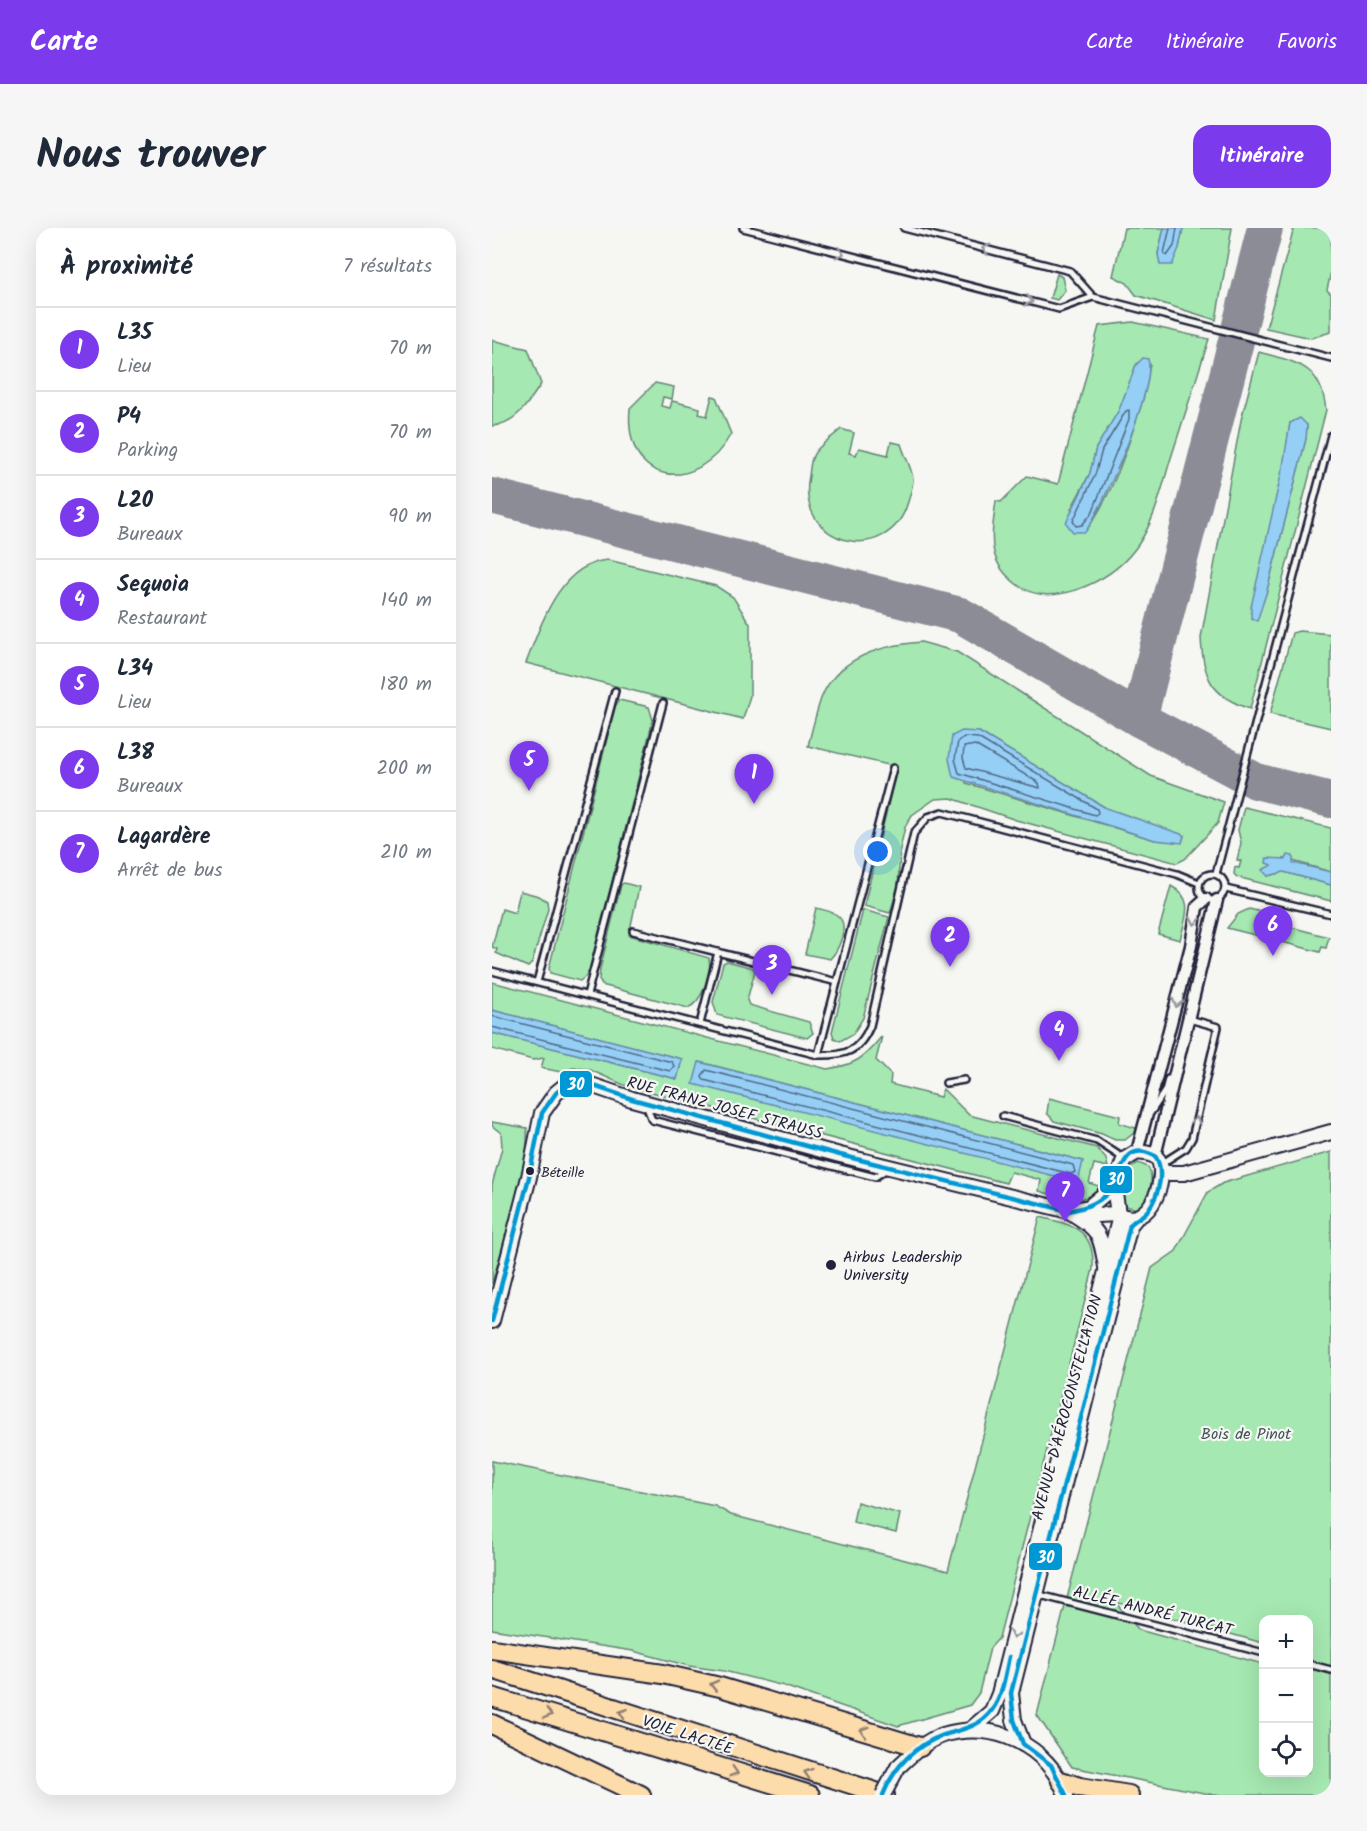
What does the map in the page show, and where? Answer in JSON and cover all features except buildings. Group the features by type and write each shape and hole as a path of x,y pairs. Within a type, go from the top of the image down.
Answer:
{"highway":[{"path":"492,1648 663,1674 720,1686 920,1747"},
{"name":"VOIE LACTÉE","path":"492,1669 884,1795"},
{"name":"VOIE LACTÉE","path":"492,1697 810,1795"},
{"path":"492,1724 641,1795"},
{"path":"1064,1788 1080,1787 1129,1795"}],"street":[{"path":"1073,1214 1089,1207 1114,1186 1124,1160 1137,1152 1191,946 1197,907 1211,900"},
{"path":"1073,1214 1142,1216 1150,1207 1206,950 1211,900"},
{"name":"RUE FRANZ JOSEF STRAUSS","path":"492,1321 529,1177 542,1113 548,1101 567,1084 577,1082 645,1103 1073,1214"},
{"path":"1137,1152 1178,1173 1331,1132"},
{"path":"1114,1186 1124,1216"},
{"path":"1073,1214 1094,1227 1100,1236 1107,1274"},
{"name":"AVENUE D'AÉROCONSTELLATION","path":"970,1730 992,1711 999,1694 1124,1216"},
{"name":"AVENUE D'AÉROCONSTELLATION","path":"1023,1744 1014,1720 1011,1693 1130,1224 1124,1216"},
{"path":"884,1795 898,1767 920,1747 943,1735 970,1730 993,1731 1013,1737 1051,1765 1064,1788"}],"lane":[{"path":"743,228 1059,309 1093,297"},
{"path":"904,228 1065,269 1093,297 1331,358"},
{"path":"1216,874 1331,435"},
{"path":"537,982 615,691"},
{"path":"587,995 663,703"},
{"path":"818,1055 893,768"},
{"path":"492,971 818,1055 837,1055 863,1041 870,1026 914,833 928,817 942,812 964,816 1001,829 1177,874 1199,883"},
{"path":"1226,889 1223,879 1216,874 1205,876 1199,883 1199,891 1211,900 1226,889 1331,914"},
{"path":"633,931 837,982"},
{"path":"700,1024 718,952"},
{"path":"1146,1118 1165,1092 1182,1027 1189,1020 1218,1028 1192,1138 1186,1148 1159,1164"},
{"path":"946,1083 964,1080"},
{"path":"1003,1116 1097,1141 1107,1145 1124,1160"},
{"name":"ALLÉE ANDRÉ TURCAT","path":"1035,1594 1259,1652"},
{"path":"1313,1665 1331,1670"}],"green space":[{"path":"1124,228 1164,228 1158,254 1179,248 1183,228 1232,228 1216,320 1136,295 1127,283 1113,276"},
{"path":"1294,228 1331,228 1331,272 1327,290 1331,294 1331,332 1311,338 1266,328"},
{"path":"1057,274 1062,277 1065,290 1057,300 1050,298"},
{"path":"1133,322 1209,339 1156,507 1142,539 1116,569 1085,587 1054,595 1033,593 1008,577 996,559 992,538 996,501 1001,502 1027,476 1058,484 1099,326","holes":["1150,364 1126,452 1108,495 1085,532 1071,509 1090,473 1096,448 1119,411 1136,365"]},
{"path":"492,340 528,349 541,384 527,405 515,417 492,426"},
{"path":"1259,352 1296,363 1313,374 1319,383 1326,410 1250,709 1226,698 1212,683 1204,664 1201,638 1241,420","holes":["1290,423 1307,425 1306,439 1266,594"]},
{"path":"655,383 674,387 672,399 663,397 661,406 670,408 672,401 700,408 699,414 707,416 712,396 716,397 731,434 717,454 700,467 682,473 665,474 650,467 638,454 631,434 630,408"},
{"path":"841,429 854,433 849,453 856,455 859,448 888,455 891,442 901,444 912,475 912,485 908,502 898,523 883,536 865,541 846,540 829,532 816,519 808,500 813,456 819,447"},
{"path":"608,560 716,586 733,597 750,624 750,696 743,719 526,663 538,631 564,584 577,572 591,564"},
{"path":"1299,631 1331,634 1331,728 1270,714 1292,633"},
{"path":"921,642 957,652 1151,776 1224,802 1218,823 1185,859 1177,863 1016,820 951,798 935,799 912,815 905,827 900,849 898,887 890,913 864,906 897,767 808,746 822,696 839,672 863,656 877,650","holes":["979,732 1106,808 1184,836 1182,842 1155,840 966,783"]},
{"path":"619,700 649,707 653,720 590,969 580,981 550,973 549,968 615,707"},
{"path":"1244,807 1331,828 1331,872 1286,859 1267,859 1273,864 1268,876 1284,872 1331,885 1331,901 1237,877 1234,874 1235,867 1239,868 1241,861 1237,860 1241,843 1238,830"},
{"path":"624,883 639,887 629,935 709,958 709,971 705,986 698,1000 688,1008 602,985 599,980 621,885"},
{"path":"1171,886 1179,891 1186,903 1186,917 1180,940 1158,934"},
{"path":"520,891 539,896 547,901 548,909 532,963 528,967 496,953 497,949 492,947 502,909 515,913"},
{"path":"816,908 836,914 843,926 839,945 830,959 805,954"},
{"path":"1249,909 1266,913 1271,921 1267,938 1227,928 1238,914"},
{"path":"863,910 889,917 863,1018 853,1034 840,1041 834,1038 832,1032"},
{"path":"1279,924 1329,937 1326,948 1322,947 1320,952 1274,940"},
{"path":"727,961 753,968 755,971 747,1000 749,1005 809,1022 813,1033 807,1038 717,1015 713,1002 723,963"},
{"path":"492,982 827,1069 859,1059 882,1036 876,1060 891,1075 890,1084 940,1097 943,1089 969,1115 1097,1148 1106,1159 1108,1167 1094,1164 1089,1183 1102,1187 1092,1194 1074,1199 1075,1195 1062,1192 1060,1197 1039,1191 1041,1180 1011,1172 1006,1183 624,1085 588,1069 573,1068 561,1072 541,1068 544,1058 533,1060 492,1049 492,1033 677,1079 682,1059 492,1010","holes":["700,1062 1083,1161 694,1084"]},
{"path":"1049,1098 1120,1116 1119,1123 1139,1129 1125,1140 1115,1140 1102,1134 1054,1121 1047,1113"},
{"path":"492,1122 527,1128 527,1144 520,1184 492,1284 492,1185 502,1148 501,1133 492,1126"},
{"name":"Bois de Pinot","path":"1331,1152 1331,1795 1214,1795 1072,1767 1037,1715 1152,1268 1176,1251 1208,1192 1223,1183"},
{"path":"1138,1163 1148,1167 1151,1183 1148,1195 1138,1209 1125,1206 1121,1195 1127,1171"},
{"path":"1040,1217 1072,1226 1080,1231 1090,1245 1093,1269 999,1638 990,1648 979,1693 970,1705 898,1726 784,1686 724,1671 689,1666 633,1651 492,1629 492,1461 715,1506 731,1515 948,1571"},
{"path":"857,1502 900,1514 896,1533 853,1522"}],"water":[{"path":"1164,228 1183,228 1179,248 1172,265 1160,265 1158,254"},
{"path":"1143,358 1148,359 1149,373 1127,447 1104,499 1085,532 1073,532 1066,523 1090,473 1096,448 1119,410 1136,365"},
{"path":"1300,418 1307,425 1306,439 1257,621 1251,618 1251,607 1283,466 1290,423"},
{"path":"962,731 979,732 1106,808 1184,835 1182,843 1155,840 953,777 949,759 952,736"},
{"path":"1288,855 1293,856 1293,863 1331,872 1331,885 1284,872 1268,876 1262,870 1272,865 1266,863 1267,858 1286,859"},
{"path":"492,1010 682,1059 677,1079 492,1033"},
{"path":"699,1062 1083,1161 1078,1182 693,1084"}],"taxiway":[{"path":"1139,719 1265,228"},
{"path":"492,496 960,615 1139,719 1256,781 1331,800"}],"transit line":[{"name":"30","path":"492,1321 529,1177 542,1113 556,1093 567,1084 588,1084 632,1099 840,1155 1069,1211 1090,1205 1108,1193 1124,1162 1135,1152 1155,1156 1160,1169 1158,1190 1148,1210 1130,1225 1011,1693 1014,1720 1023,1744 1051,1765 1066,1795"},
{"name":"30","path":"883,1795 899,1766 915,1751 934,1739 976,1724 987,1716 999,1698 1009,1657"}],"place":[{"name":"L34","path":"529,791"},
{"name":"L35","path":"754,804"},
{"name":"L38","path":"1273,956"},
{"name":"P4","path":"950,967"},
{"name":"L20","path":"772,995"},
{"name":"Sequoia","path":"1059,1061"},
{"name":"Béteille","path":"530,1171"},
{"name":"Lagardère","path":"1065,1222"},
{"name":"Airbus Leadership University","path":"831,1265"}]}
